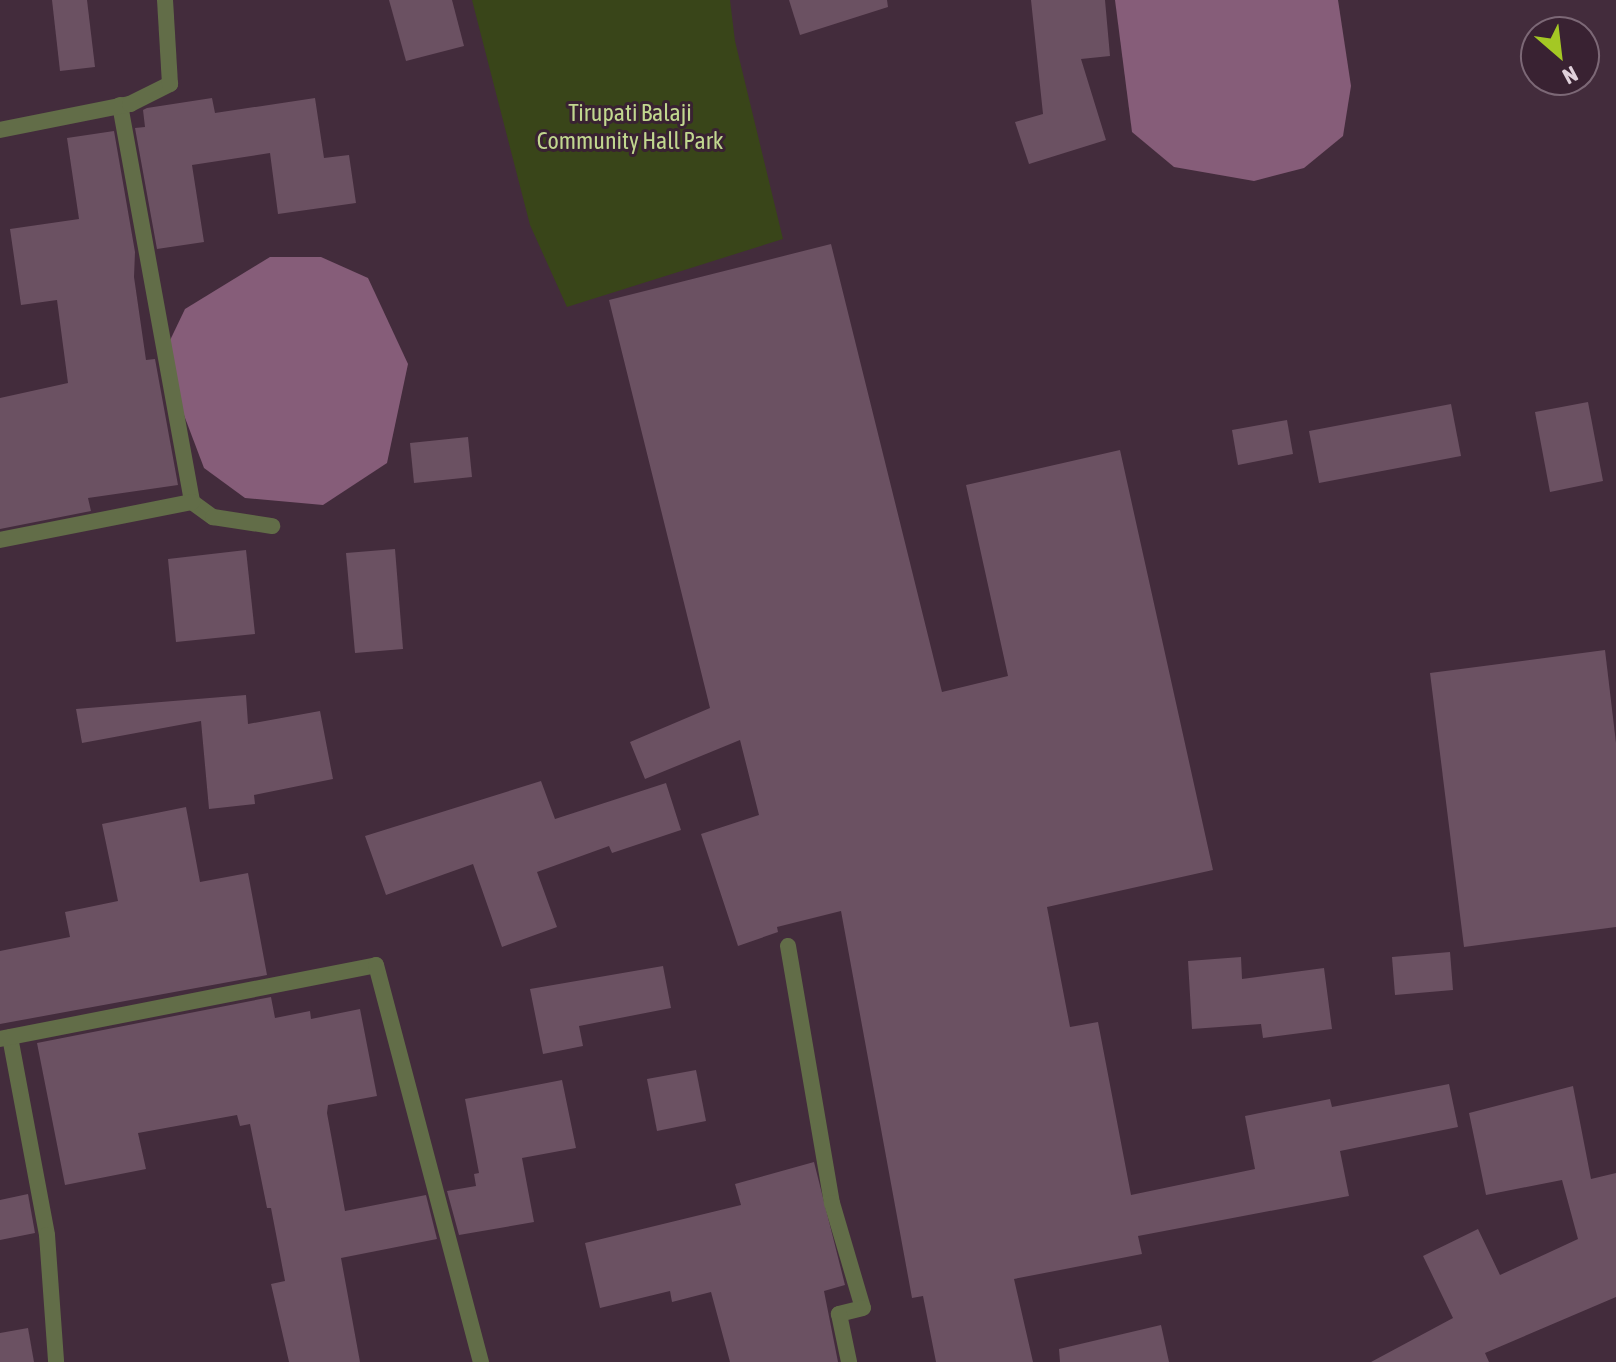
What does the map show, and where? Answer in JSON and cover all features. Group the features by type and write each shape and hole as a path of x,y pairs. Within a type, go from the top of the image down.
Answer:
{"street":[{"path":"0,130 120,105 170,84 165,0"},
{"path":"120,105 192,502 213,517 272,526"},
{"path":"0,540 192,502"},
{"path":"788,946 832,1203 863,1308 839,1314 849,1362"},
{"path":"56,1362 47,1235 5,1038 376,965 481,1362"}],"green space":[{"name":"Tirupati Balaji Community Hall Park","path":"472,0 730,0 735,41 783,239 567,307 530,225"}],"shaded area":[{"path":"1115,0 1338,0 1351,86 1343,136 1304,168 1254,181 1174,167 1132,132"},
{"path":"270,257 321,257 368,278 408,364 387,463 323,505 245,498 204,468 162,357 185,309"}],"building":[{"path":"52,0 87,0 95,67 60,71"},
{"path":"389,0 452,0 464,46 406,61"},
{"path":"789,0 887,0 888,7 800,35"},
{"path":"1031,0 1105,0 1110,56 1081,59 1106,140 1029,164 1015,122 1043,114"},
{"path":"212,98 215,113 315,98 324,158 349,155 356,203 278,214 270,153 192,165 204,242 157,249 135,128 145,127 143,110 147,108"},
{"path":"114,131 135,252 134,277 146,360 155,359 178,485 88,498 91,511 0,529 0,398 68,383 57,300 21,305 10,229 79,219 67,138"},
{"path":"831,244 942,692 1008,676 966,485 1120,450 1213,870 1047,907 1070,1027 1098,1022 1131,1195 1255,1169 1245,1116 1330,1099 1332,1107 1449,1084 1458,1127 1340,1151 1349,1196 1138,1236 1142,1254 1014,1279 1033,1362 936,1362 923,1296 912,1298 841,911 777,927 778,932 738,946 701,834 759,815 740,740 645,779 630,742 710,708 609,300"},
{"path":"1588,402 1603,481 1550,492 1535,412"},
{"path":"1451,404 1461,456 1319,483 1309,431"},
{"path":"1287,420 1293,454 1238,465 1232,430"},
{"path":"468,437 472,477 414,483 410,443"},
{"path":"395,549 403,649 355,653 346,553"},
{"path":"246,550 255,634 176,642 168,559"},
{"path":"1605,650 1616,743 1616,927 1464,947 1430,673"},
{"path":"246,695 248,724 320,711 333,779 254,795 255,804 209,809 201,721 82,743 76,709"},
{"path":"541,781 555,819 666,783 681,830 612,853 609,846 537,872 557,927 502,947 473,864 386,895 365,836"},
{"path":"186,807 200,882 248,873 267,975 0,1024 0,951 70,937 65,912 118,901 102,824"},
{"path":"1450,952 1453,990 1395,995 1392,957"},
{"path":"1241,957 1242,979 1324,968 1332,1029 1263,1038 1261,1024 1192,1029 1188,961"},
{"path":"663,966 671,1008 579,1026 583,1046 543,1054 530,989"},
{"path":"271,997 275,1018 310,1011 311,1019 360,1009 377,1096 328,1105 327,1113 345,1211 426,1195 437,1239 341,1258 360,1362 289,1362 271,1284 285,1281 271,1208 267,1208 250,1124 240,1126 237,1115 138,1133 146,1169 65,1185 37,1043"},
{"path":"696,1070 706,1121 657,1131 647,1079"},
{"path":"562,1080 576,1148 522,1158 534,1222 459,1235 447,1191 476,1186 474,1174 479,1173 465,1099"},
{"path":"1573,1086 1591,1179 1616,1173 1616,1297 1485,1353 1489,1362 1371,1362 1453,1318 1423,1256 1478,1229 1500,1275 1578,1239 1562,1180 1486,1195 1469,1113"},
{"path":"814,1162 845,1285 824,1291 838,1362 730,1362 711,1292 672,1302 670,1291 600,1308 585,1243 741,1205 735,1184"},
{"path":"28,1194 35,1233 0,1240 0,1200"},
{"path":"1161,1325 1169,1362 1060,1362 1059,1349"},
{"path":"28,1328 34,1362 0,1362 0,1333"}]}
